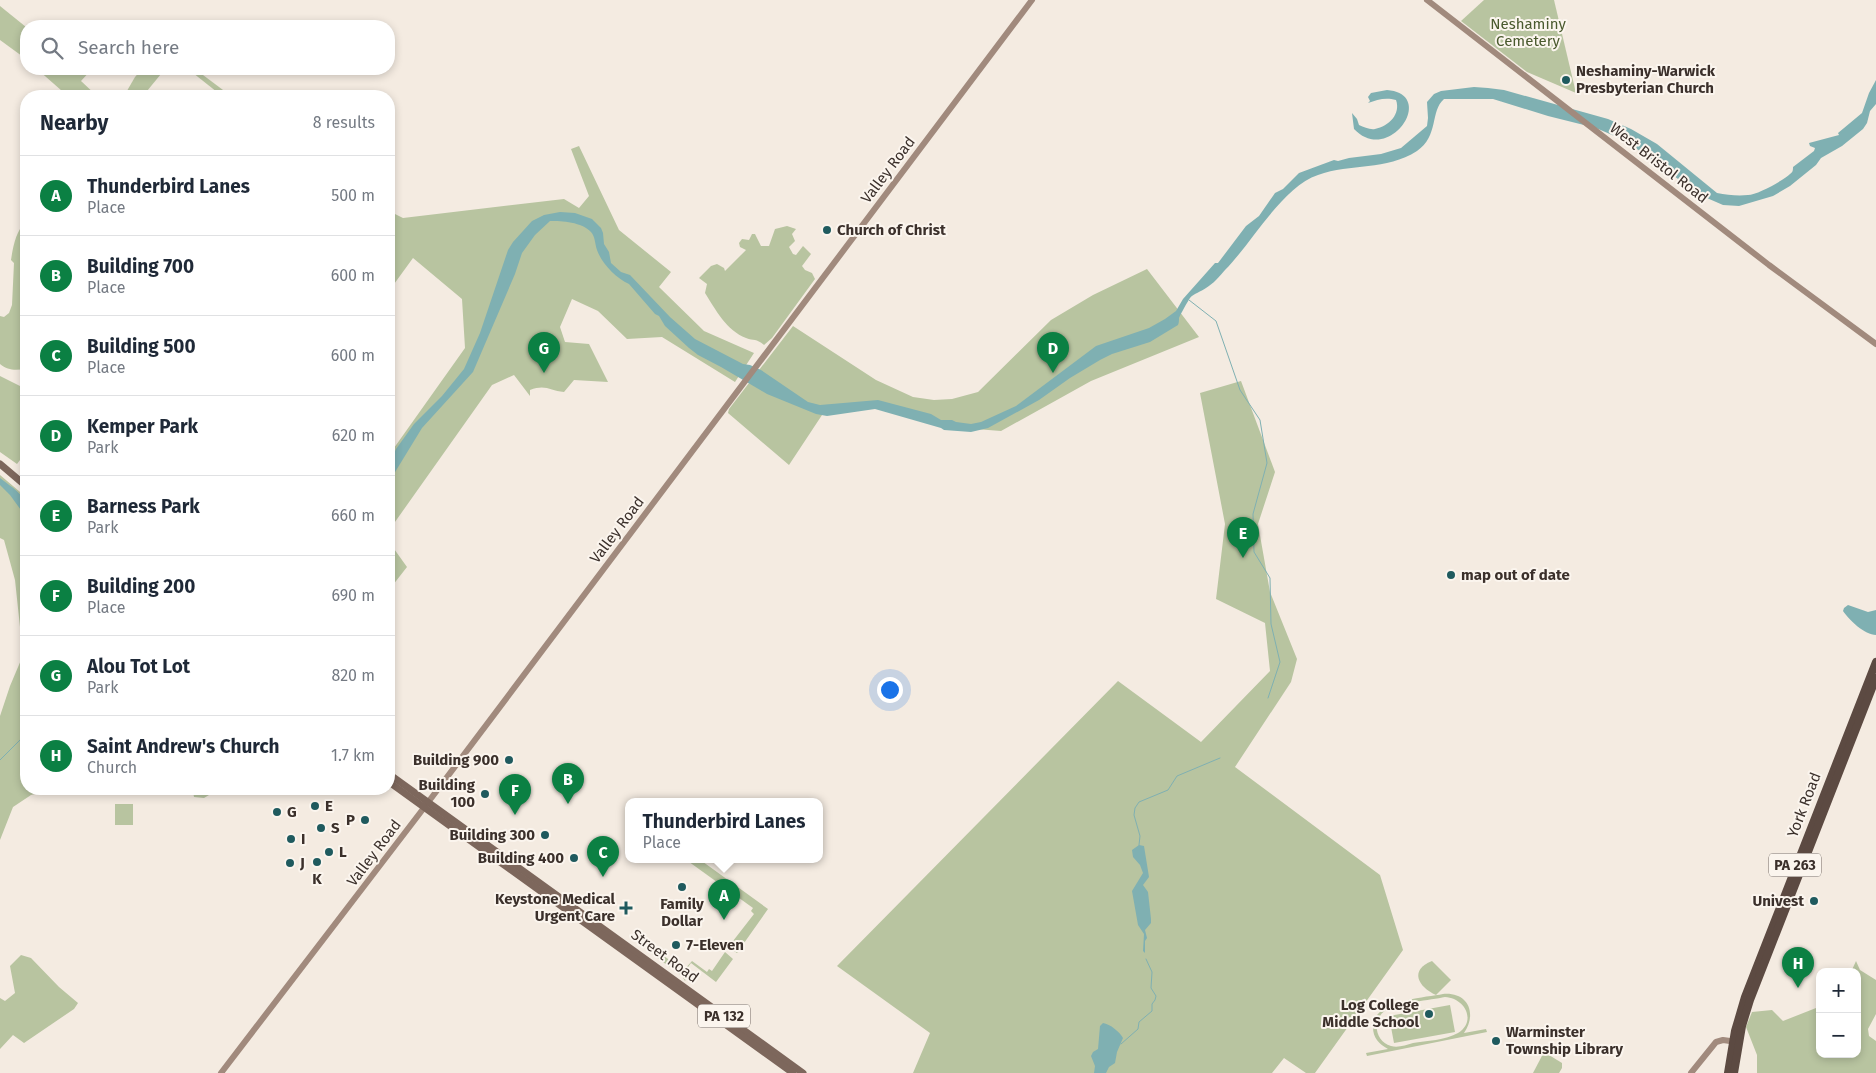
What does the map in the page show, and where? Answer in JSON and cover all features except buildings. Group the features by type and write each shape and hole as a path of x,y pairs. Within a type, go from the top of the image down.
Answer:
{"highway":[{"name":"York Road","path":"1734,1073 1740,1012 1752,976 1876,662"},
{"name":"York Road","path":"1728,1073 1736,1042 1757,981 1876,678"}],"main road":[{"path":"0,464 20,481"},
{"name":"Street Road","path":"395,779 426,805 793,1073"},
{"name":"Street Road","path":"395,786 426,805 802,1073"}],"street":[{"name":"Valley Road","path":"221,1073 426,805 1032,0"},
{"name":"West Bristol Road","path":"1428,0 1769,264 1876,344"},
{"path":"1691,1073 1714,1044 1720,1040 1736,1042"}],"green space":[{"name":"Neshaminy Cemetery","path":"1484,0 1554,0 1576,93 1527,72 1461,21"},
{"path":"0,6 20,22 20,55 0,40"},
{"path":"44,75 86,75 81,81 91,90 61,90"},
{"path":"137,75 160,75 148,90 127,90"},
{"path":"196,75 203,75 223,90 214,90"},
{"path":"579,146 619,230 671,272 659,287 704,331 754,353 735,382 662,337 627,339 598,311 572,299 560,327 565,342 589,344 608,382 574,380 564,392 548,388 535,388 530,390 530,396 514,375 492,385 395,522 395,447 465,348 462,299 413,258 395,283 395,214 403,218 564,199 579,208 589,196 571,149"},
{"path":"787,226 796,229 792,234 795,241 789,247 793,254 796,255 803,246 811,254 802,266 805,270 812,273 815,279 772,338 764,345 757,340 739,335 727,325 705,293 707,284 699,278 711,266 717,264 724,268 725,271 746,250 740,247 739,243 742,239 749,240 752,234 755,234 761,246 769,246 775,229"},
{"path":"20,230 20,369 12,370 0,364 0,316 4,317 9,313 12,305 14,263 11,260 17,234"},
{"path":"1147,269 1199,337 1091,381 1001,431 950,427 872,407 824,412 789,465 728,413 729,409 793,326 876,380 913,397 934,400 952,399 978,392 1051,320 1093,295"},
{"path":"0,376 20,386 20,460 17,464 0,452"},
{"path":"1241,381 1275,472 1258,524 1270,592 1297,659 1291,682 1235,767 1380,875 1403,950 1315,1073 1306,1073 1284,1058 1272,1073 913,1073 930,1033 837,966 1118,681 1201,742 1270,671 1265,623 1216,599 1225,524 1200,393"},
{"path":"0,475 20,492 20,627 15,580 4,540 0,538"},
{"path":"395,550 407,567 395,582"},
{"path":"20,662 20,795 31,795 13,807 0,840 0,716"},
{"path":"194,795 209,795 204,798 194,797"},
{"path":"115,804 133,804 133,825 115,825"},
{"path":"691,863 705,863 768,909 737,953 727,945 731,940 733,941 754,914 751,911 753,908"},
{"path":"657,947 658,952 684,970 692,961 707,972 709,969 712,971 725,952 733,959 716,982 691,963 683,974 686,979 685,981 682,976 652,954"},
{"path":"21,955 31,958 59,987 78,1003 74,1009 24,1043 13,1035 0,1049 0,998 5,1001 15,993 10,966"},
{"path":"1432,961 1451,980 1436,995 1425,988 1418,974 1420,969"},
{"path":"1856,961 1859,968 1853,968"},
{"path":"1861,971 1876,980 1876,1014 1868,1029 1869,1036 1876,1041 1876,1073 1757,1073 1757,1055 1746,1027 1752,1012 1772,1010 1783,1021 1816,1008 1816,1058 1861,1058"},
{"path":"1452,994 1459,997 1468,1006 1470,1019 1464,1033 1486,1029 1487,1032 1367,1056 1366,1053 1388,1049 1377,1040 1373,1031 1375,1018 1381,1011 1400,1002","holes":["1445,997 1452,998 1463,1006 1468,1017 1464,1028 1458,1033 1442,1039 1396,1047 1385,1043 1378,1035 1378,1019 1386,1010 1398,1005"]},
{"path":"1450,1005 1455,1032 1394,1043 1389,1016"},
{"path":"1544,1052 1562,1063 1559,1073 1533,1073"}],"water":[{"path":"1876,80 1876,104 1870,111 1867,123 1863,129 1842,146 1821,158 1816,165 1790,186 1773,196 1739,206 1723,205 1700,195 1626,141 1596,128 1493,99 1444,99 1437,110 1429,138 1417,151 1393,162 1330,171 1305,181 1292,191 1219,277 1190,298 1180,316 1178,325 1150,342 1112,354 1100,360 1039,400 988,428 971,432 944,430 875,409 827,416 816,414 767,394 698,355 665,326 659,316 655,314 629,284 614,274 606,265 599,255 591,232 582,226 572,223 550,221 535,235 522,253 515,274 473,372 422,428 395,472 396,449 414,424 442,396 464,369 480,333 508,250 532,221 544,215 560,212 575,213 592,219 601,228 604,244 609,252 611,263 621,272 630,275 670,317 695,339 743,364 761,370 808,402 820,405 878,400 931,414 941,420 971,424 981,422 1016,406 1096,346 1149,328 1165,319 1176,311 1183,299 1215,263 1218,263 1246,226 1259,216 1275,193 1283,189 1299,173 1334,160 1381,154 1401,148 1427,126 1427,102 1434,94 1441,91 1474,87 1504,90 1608,119 1631,129 1657,144 1717,193 1729,195 1758,193 1787,177 1792,172 1793,167 1814,151 1815,148 1810,146 1809,143 1839,135 1838,133 1862,113"},
{"path":"1387,90 1402,94 1408,103 1408,114 1403,125 1393,134 1381,139 1368,138 1354,129 1352,113 1359,125 1375,129 1385,125 1395,115 1397,110 1396,100 1385,99 1368,103 1370,101 1368,97 1371,93"},
{"path":"0,478 20,494 20,509 10,495 0,485"},
{"path":"1848,605 1868,612 1876,610 1876,635 1867,633 1849,619 1843,611"},
{"path":"1139,845 1144,846 1149,877 1143,885 1148,892 1151,919 1151,923 1145,930 1147,938 1145,941 1145,953 1143,951 1144,934 1138,925 1132,891 1143,873 1140,865 1133,857 1132,850"},
{"path":"1103,1023 1120,1033 1123,1038 1115,1063 1109,1067 1106,1073 1094,1073 1095,1066 1091,1056 1098,1049 1100,1026"}],"waterway":[{"path":"1189,300 1216,321 1240,390 1260,420 1267,463 1253,514 1254,552 1270,578 1271,624 1280,662 1268,698"},
{"path":"0,760 20,740"},
{"path":"1139,845 1140,836 1134,815 1135,808 1139,802 1168,790 1177,776 1220,758"},
{"path":"1121,1044 1138,1029 1139,1022 1152,1011 1152,1004 1156,996 1151,988 1152,972 1146,959"}],"place":[{"name":"Neshaminy-Warwick Presbyterian Church","path":"1566,80"},
{"name":"Church of Christ","path":"827,230"},
{"name":"Alou Tot Lot","path":"544,373"},
{"name":"Kemper Park","path":"1053,373"},
{"name":"Barness Park","path":"1243,558"},
{"name":"map out of date","path":"1451,575"},
{"name":"Building 900","path":"509,760"},
{"name":"Building 100","path":"485,794"},
{"name":"Building 700","path":"568,804"},
{"name":"E","path":"315,806"},
{"name":"G","path":"277,812"},
{"name":"Building 200","path":"515,815"},
{"name":"P","path":"365,820"},
{"name":"S","path":"321,828"},
{"name":"Building 300","path":"545,835"},
{"name":"I","path":"291,839"},
{"name":"L","path":"329,852"},
{"name":"Building 400","path":"574,858"},
{"name":"K","path":"317,862"},
{"name":"J","path":"290,863"},
{"name":"Building 500","path":"603,877"},
{"name":"Family Dollar","path":"682,887"},
{"name":"Univest","path":"1814,901"},
{"name":"Keystone Medical Urgent Care","path":"626,908"},
{"name":"Thunderbird Lanes","path":"724,920"},
{"name":"7-Eleven","path":"676,945"},
{"name":"Saint Andrew's Church","path":"1798,988"},
{"name":"Log College Middle School","path":"1429,1014"},
{"name":"Warminster Township Library","path":"1496,1041"}]}
